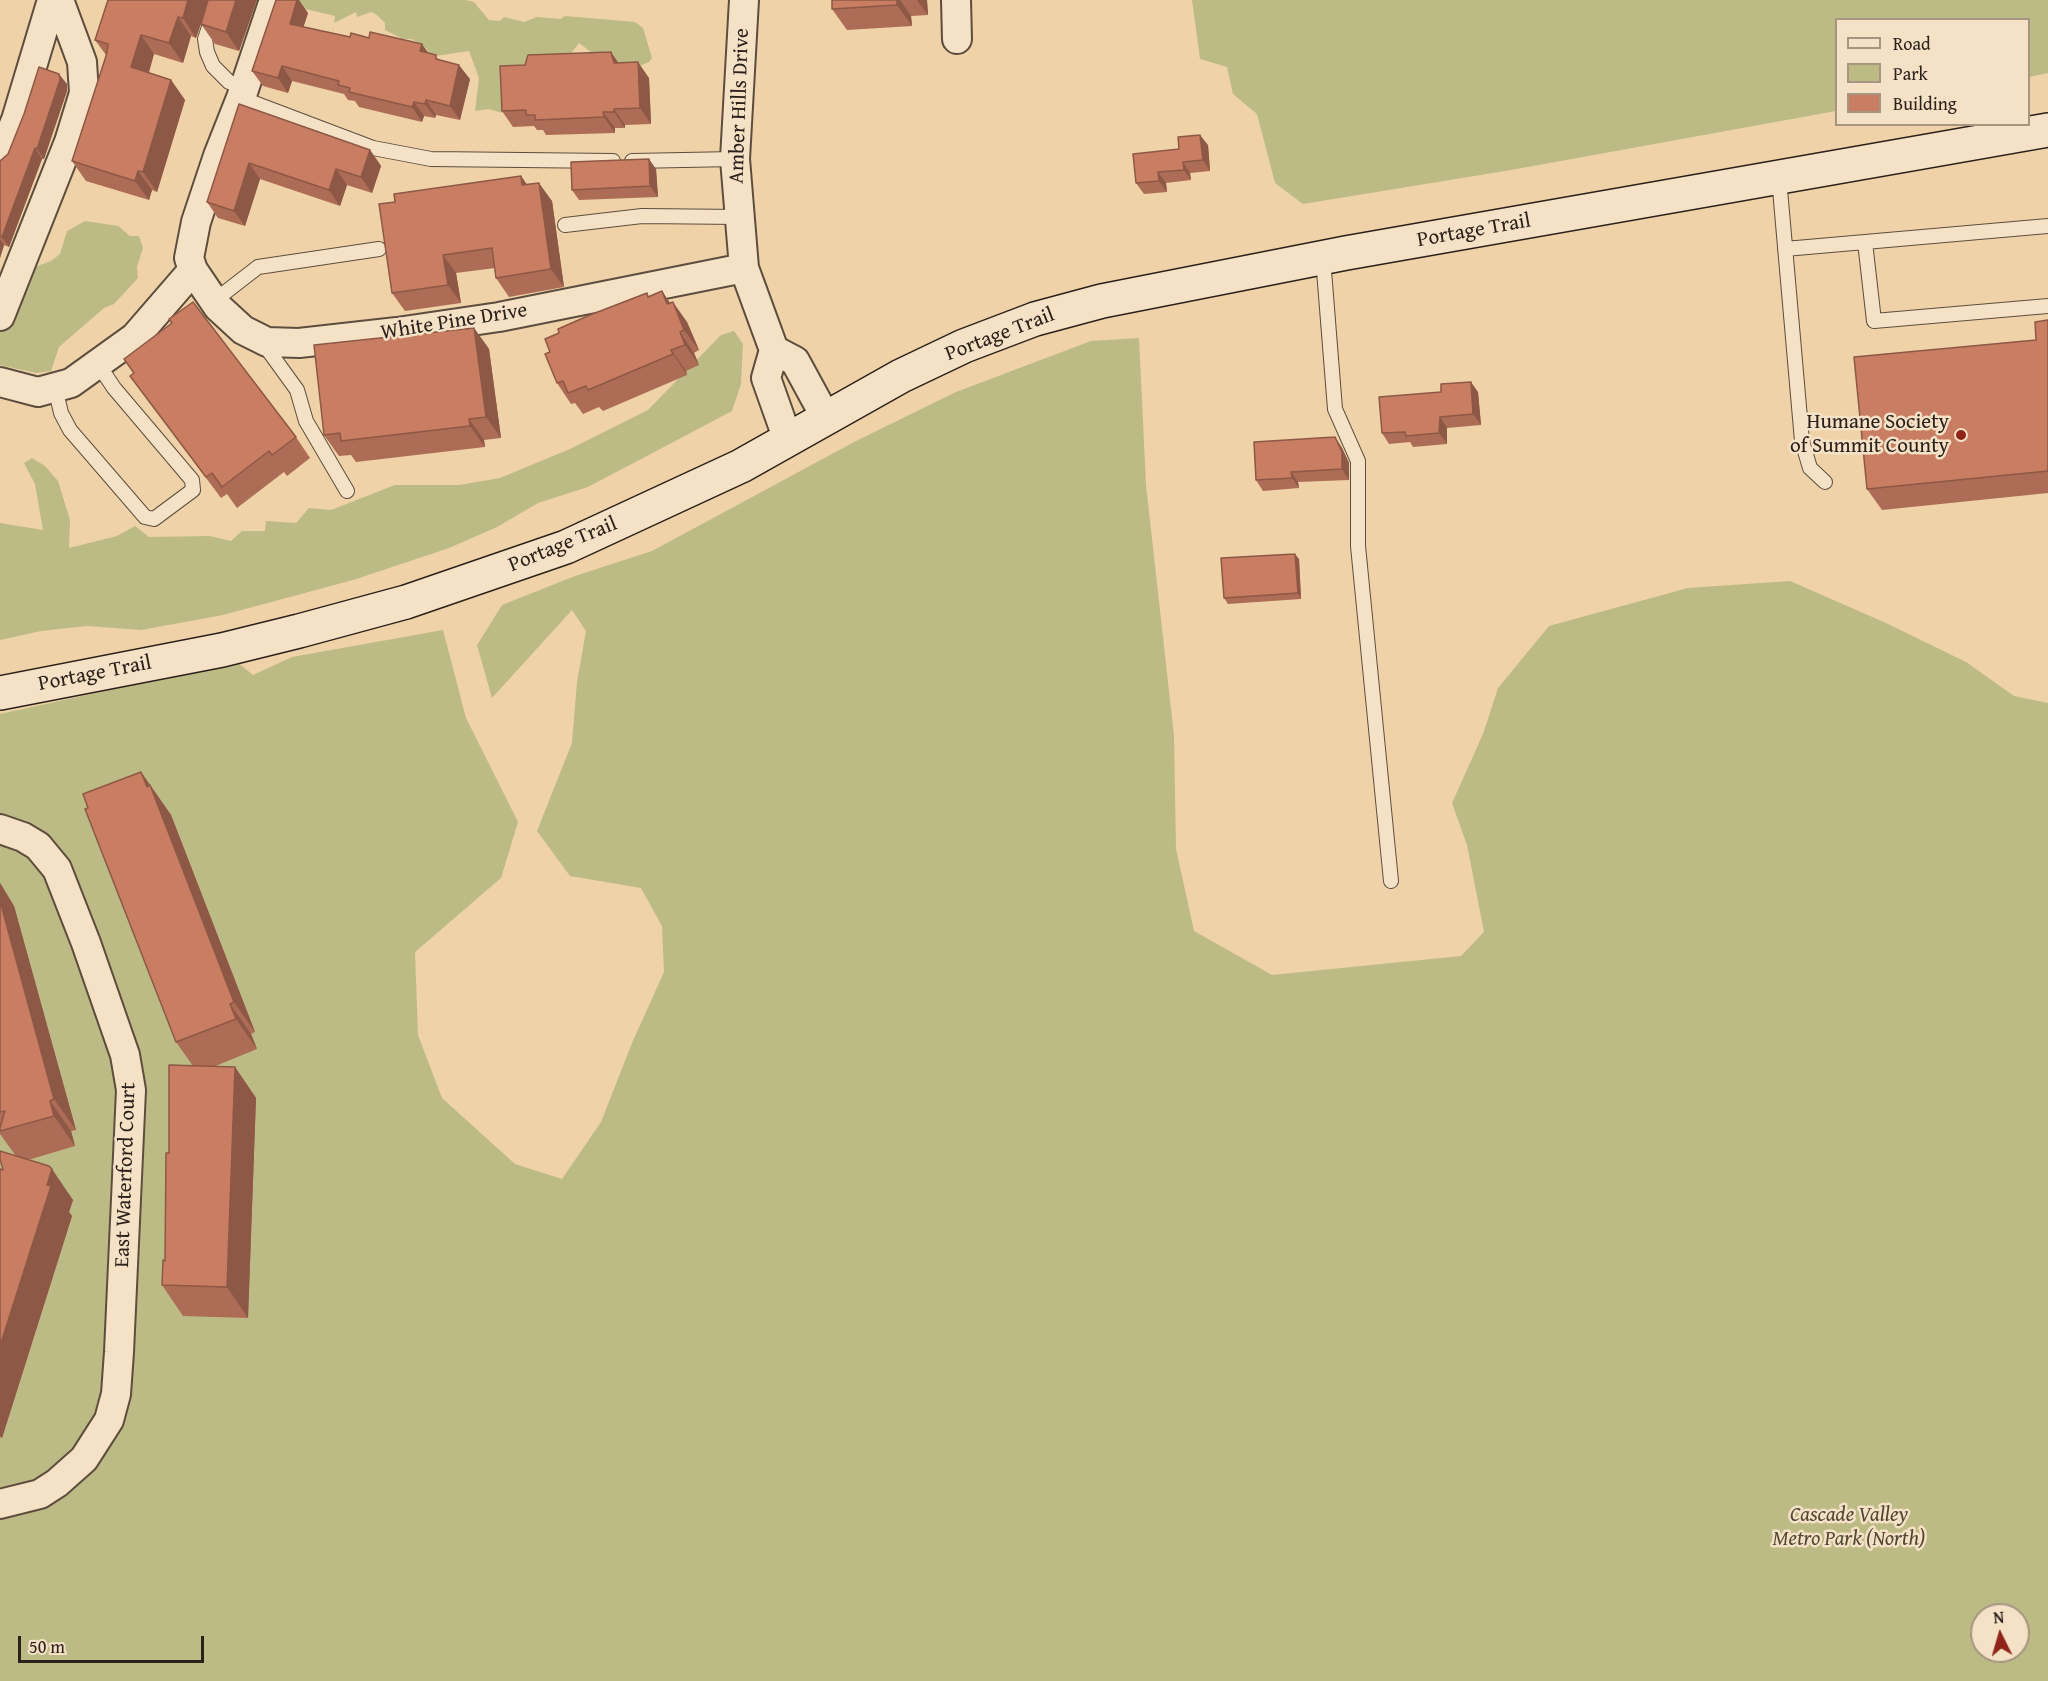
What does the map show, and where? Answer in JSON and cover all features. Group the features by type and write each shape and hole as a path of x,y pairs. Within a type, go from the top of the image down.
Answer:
{"main road":[{"name":"Portage Trail","path":"0,693 222,650 406,602 566,547 689,492 788,440 901,376 964,346 1035,319 1102,301 1323,257 2048,130"}],"street":[{"path":"0,158 15,120 52,0"},
{"path":"0,316 69,142 84,93 82,62 59,0"},
{"path":"0,382 38,392 71,383 135,337 193,270 189,258 196,222 274,0"},
{"name":"Amber Hills Drive","path":"744,0 735,159 744,268 774,350"},
{"path":"956,0 957,39"},
{"name":"White Pine Drive","path":"193,270 214,301 243,330 267,342 299,343 499,317 744,268"},
{"path":"788,440 766,378 774,350 795,361 826,418"},
{"name":"East Waterford Court","path":"0,829 23,837 38,846 57,869 86,942 125,1055 131,1090 120,1352 116,1394 109,1420 84,1460 57,1483 40,1494 0,1504"}],"lane":[{"path":"218,0 205,39 213,66 229,82 243,93 374,148 431,159 521,162 735,159"},
{"path":"1779,178 1802,441 1810,468 1825,482"},
{"path":"565,225 642,216 740,217"},
{"path":"1785,249 2048,225"},
{"path":"1865,242 1875,321 2048,306"},
{"path":"214,301 258,267 379,249"},
{"path":"1323,257 1335,409 1355,448 1358,461 1358,546 1391,881"},
{"path":"260,339 297,390 306,421 347,490"},
{"path":"55,387 61,413 70,430 145,517 154,519 193,490 192,480 114,388 98,364"}],"green space":[{"path":"286,0 466,0 474,2 489,20 500,21 504,17 524,22 537,17 561,19 565,16 635,22 643,28 652,58 649,62 639,66 625,66 595,55 579,43 572,52 572,60 505,85 502,113 489,109 475,111 479,78 469,51 428,57 427,49 411,39 403,39 385,30 385,23 371,12 357,17 356,12 334,23 335,16 301,8"},
{"path":"1192,0 2048,0 2048,73 2030,77 2030,18 1835,18 1835,111 1511,170 1303,204 1275,183 1257,114 1233,94 1227,67 1200,59"},
{"path":"85,221 118,226 130,236 139,236 143,248 137,267 138,278 114,304 104,308 59,347 51,371 36,373 0,365 0,331 14,320 32,268 51,261 60,254 67,231"},
{"path":"734,331 743,344 741,384 732,411 588,487 538,503 497,527 449,548 353,580 223,615 141,630 87,626 41,631 0,640 0,523 43,530 35,484 24,463 32,458 45,466 58,481 70,520 69,548 117,536 135,526 149,537 210,536 231,541 242,531 265,531 266,521 296,523 309,508 331,510 395,485 459,485 500,478 570,449 648,410 721,335"},
{"name":"Cascade Valley Metro Park (North)","path":"1139,338 1146,485 1174,736 1176,849 1194,931 1272,975 1461,956 1484,932 1467,845 1452,803 1483,734 1498,688 1549,626 1688,588 1790,581 1886,623 1966,662 2014,696 2048,703 2048,1681 0,1681 0,714 237,662 253,675 292,657 443,630 466,718 518,822 501,878 415,952 418,1035 442,1098 515,1164 562,1179 601,1122 632,1043 664,972 662,926 641,888 570,876 537,831 572,743 577,682 586,631 572,610 492,698 477,645 502,605 575,576 652,551 856,441 956,392 1091,341"}],"building":[{"path":"108,0 188,0 183,18 178,17 169,43 141,35 131,67 171,80 143,172 138,171 135,181 72,161 107,53 108,44 95,40"},
{"path":"208,0 236,0 226,32 201,24"},
{"path":"276,0 297,0 290,24 350,37 351,33 369,38 370,32 422,44 420,51 436,55 436,59 459,65 450,106 426,100 425,104 414,102 412,107 349,92 350,88 338,85 339,81 282,66 278,78 252,71"},
{"path":"832,0 897,0 897,5 832,9"},
{"path":"611,52 614,63 638,62 640,108 614,109 614,112 603,112 604,117 535,120 535,115 526,115 526,110 502,111 500,66 525,65 528,55"},
{"path":"39,67 59,74 60,80 37,149 35,148 2,237 0,236 0,161 8,154"},
{"path":"239,104 370,150 361,177 336,169 329,190 249,163 234,211 207,202"},
{"path":"1200,135 1203,160 1183,162 1184,170 1158,172 1159,181 1136,183 1133,154 1179,149 1178,137"},
{"path":"649,159 650,186 572,190 571,162"},
{"path":"521,176 522,185 539,183 551,269 496,278 492,248 443,255 448,285 392,293 379,204 395,202 394,194"},
{"path":"662,291 667,304 673,302 684,330 680,332 685,345 671,350 673,354 588,390 586,386 568,393 563,381 557,383 545,354 550,352 545,339 559,333 558,329 590,315 647,293 648,297"},
{"path":"193,302 296,437 272,455 269,451 222,487 212,473 206,477 130,376 134,373 124,359 172,323 169,319"},
{"name":"Humane Society of Summit County","path":"2048,320 2048,471 1867,489 1854,357 2036,340 2035,322"},
{"path":"474,328 486,417 469,419 470,426 341,441 340,433 324,435 314,345"},
{"path":"1471,382 1473,414 1440,417 1439,433 1406,436 1405,432 1382,433 1379,397 1441,392 1441,384"},
{"path":"1335,437 1342,452 1342,469 1291,472 1292,478 1256,480 1254,442"},
{"path":"1295,554 1298,593 1224,598 1221,558"},
{"path":"141,772 147,787 150,785 234,1002 230,1004 236,1019 176,1042 85,809 88,808 83,794"},
{"path":"0,901 54,1099 50,1101 54,1116 0,1131 5,1111 0,1112"},
{"path":"169,1065 235,1067 227,1287 162,1285 163,1260 165,1261 166,1153 169,1153"},
{"path":"0,1151 49,1166 52,1169 47,1185 51,1186 0,1346 0,1169 3,1170"}],"place":[{"name":"Humane Society of Summit County","path":"1961,435"}]}
